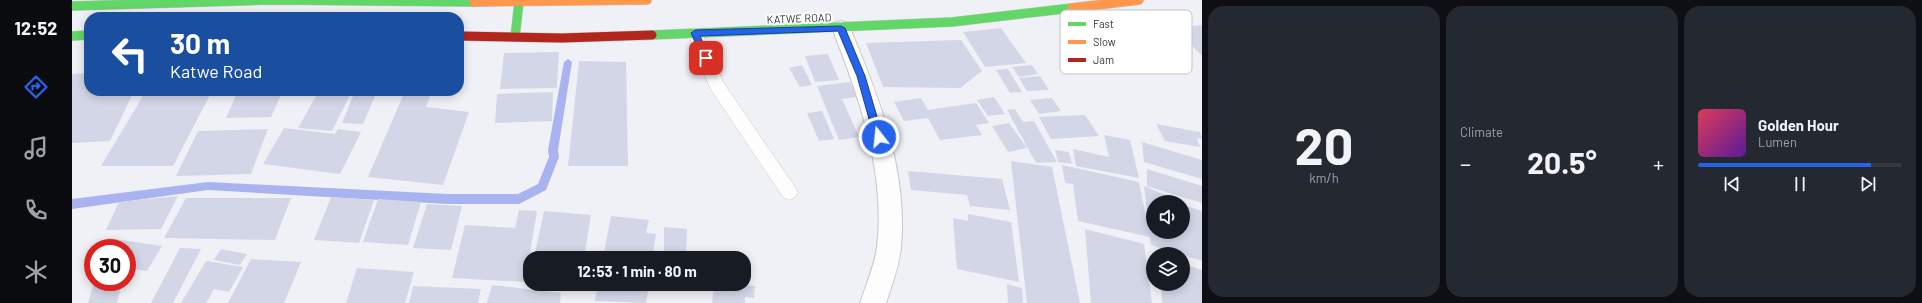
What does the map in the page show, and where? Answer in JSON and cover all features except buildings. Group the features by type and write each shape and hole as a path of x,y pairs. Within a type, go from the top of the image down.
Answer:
{"main road":[{"path":"72,6 269,0 519,2 646,0"},
{"name":"KATWE ROAD","path":"464,36 562,38 841,28 952,22 1139,0"},
{"path":"514,37 519,2"},
{"path":"72,36 84,35"}],"street":[{"path":"841,28 861,76 879,137 890,198 889,248 873,303"}],"lane":[{"path":"695,33 716,84 789,192"}],"waterway":[{"path":"72,204 208,186 447,199 519,199 542,187 554,157 553,150 568,62"}],"traffic: fast":[{"path":"72,6 269,0 474,2"},
{"path":"515,37 519,2"},
{"path":"652,35 952,22 1072,8"},
{"path":"72,36 84,35"}],"traffic: slow":[{"path":"474,2 647,0"},
{"path":"1072,8 1139,0"}],"traffic: jam":[{"path":"464,36 562,38 652,35"}],"route":[{"path":"706,58 695,33 841,28 861,76 879,137"}]}
